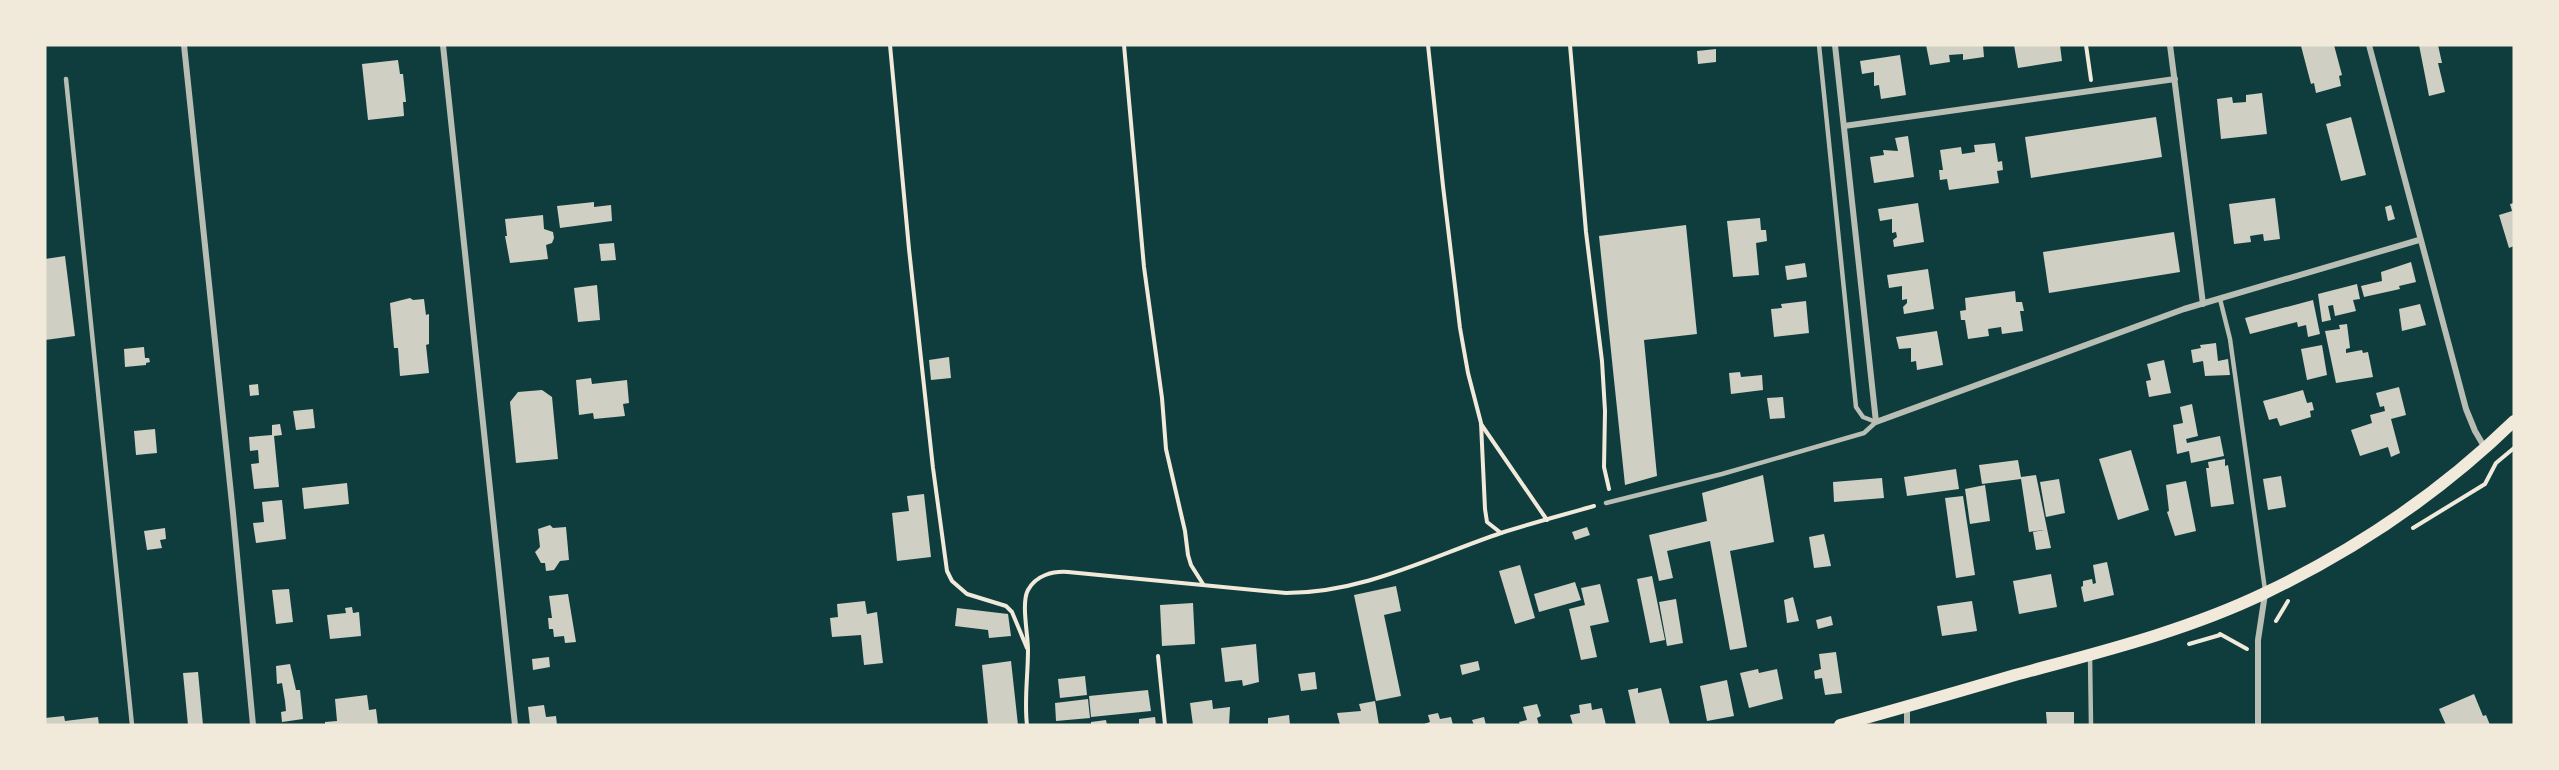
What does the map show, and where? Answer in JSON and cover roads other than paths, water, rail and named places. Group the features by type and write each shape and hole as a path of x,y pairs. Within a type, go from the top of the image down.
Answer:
{"main road":[{"path":"1840,725 2090,655 2187,625 2265,593 2321,565 2401,515 2486,448 2514,421"}],"street":[{"path":"183,45 233,513 252,725"},
{"path":"443,45 515,725"},
{"path":"1835,45 1876,422 2203,304 2419,240"},
{"path":"2170,45 2203,304"},
{"path":"2369,45 2466,410 2486,448"},
{"path":"1844,126 2175,79"},
{"path":"2258,725 2258,640 2265,593"},
{"path":"1907,706 1907,725"}],"lane":[{"path":"1606,503 1722,474 1864,433 1876,422 1863,417 1856,407 1819,45"},
{"path":"66,79 132,725"},
{"path":"2220,299 2230,339 2265,593"},
{"path":"2090,655 2091,725"}]}
